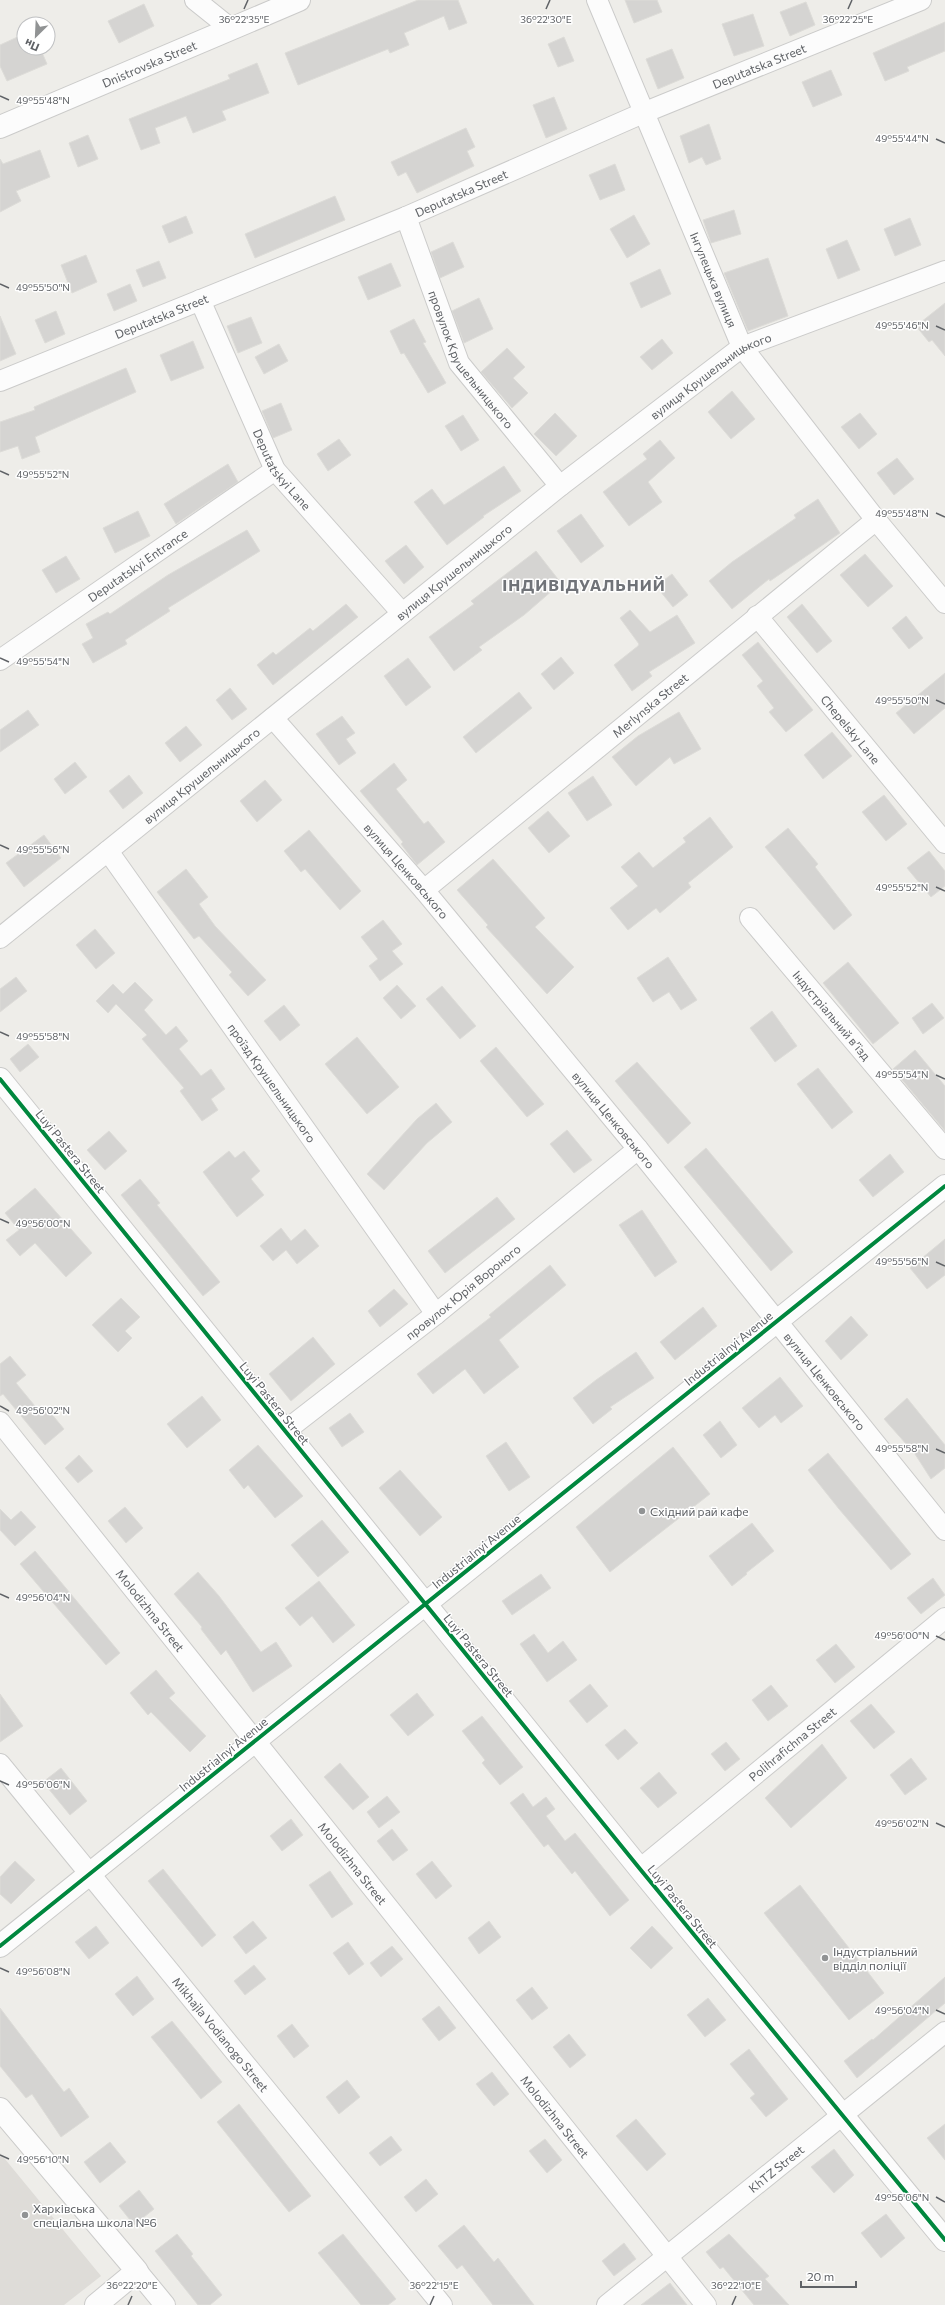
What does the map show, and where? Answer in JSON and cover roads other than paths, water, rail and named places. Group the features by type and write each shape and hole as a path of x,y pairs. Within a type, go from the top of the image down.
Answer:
{"street":[{"path":"195,0 230,28"},
{"name":"Dnistrovska Street","path":"0,127 230,28 299,0"},
{"name":"Інгулецька вулиця","path":"597,0 742,347 876,520 945,603"},
{"name":"Deputatska Street","path":"0,381 406,217 643,113 921,0"},
{"name":"провулок Крушельницького","path":"406,217 459,363 560,486"},
{"name":"вулиця Крушельницького","path":"0,938 560,486 742,347 943,274"},
{"name":"Deputatskyi Lane","path":"200,300 276,470 402,614"},
{"name":"Deputatskyi Entrance","path":"0,660 276,470"},
{"name":"Merlynska Street","path":"424,890 876,520"},
{"name":"Chepelsky Lane","path":"757,616 945,843"},
{"name":"вулиця Ценковського","path":"273,718 424,890 638,1149 945,1530"},
{"name":"проїзд Крушельницького","path":"108,851 436,1314"},
{"name":"Індустріальний в’їзд","path":"750,918 945,1149"},
{"name":"Luyi Pastera Street","path":"0,1079 640,1869 945,2240"},
{"name":"провулок Юрія Вороного","path":"285,1432 436,1314 638,1149"},
{"name":"Industrialnyi Avenue","path":"0,1946 945,1186"},
{"name":"Molodizhna Street","path":"0,1422 706,2305"},
{"name":"Polihrafichna Street","path":"640,1869 945,1618"},
{"name":"Mikhajla Vodianogo Street","path":"0,1764 89,1875 442,2305"},
{"name":"KhTZ Street","path":"607,2305 945,2032"},
{"path":"0,2109 164,2305"},
{"path":"96,2305 137,2271"}],"place":[{"name":"Східний рай кафе","path":"642,1511"},
{"name":"Індустріальний відділ поліції","path":"825,1958"},
{"name":"Харківська спеціальна школа №6","path":"25,2215"}],"district":[{"name":"ІНДИВІДУАЛЬНИЙ","path":"584,584"}]}
